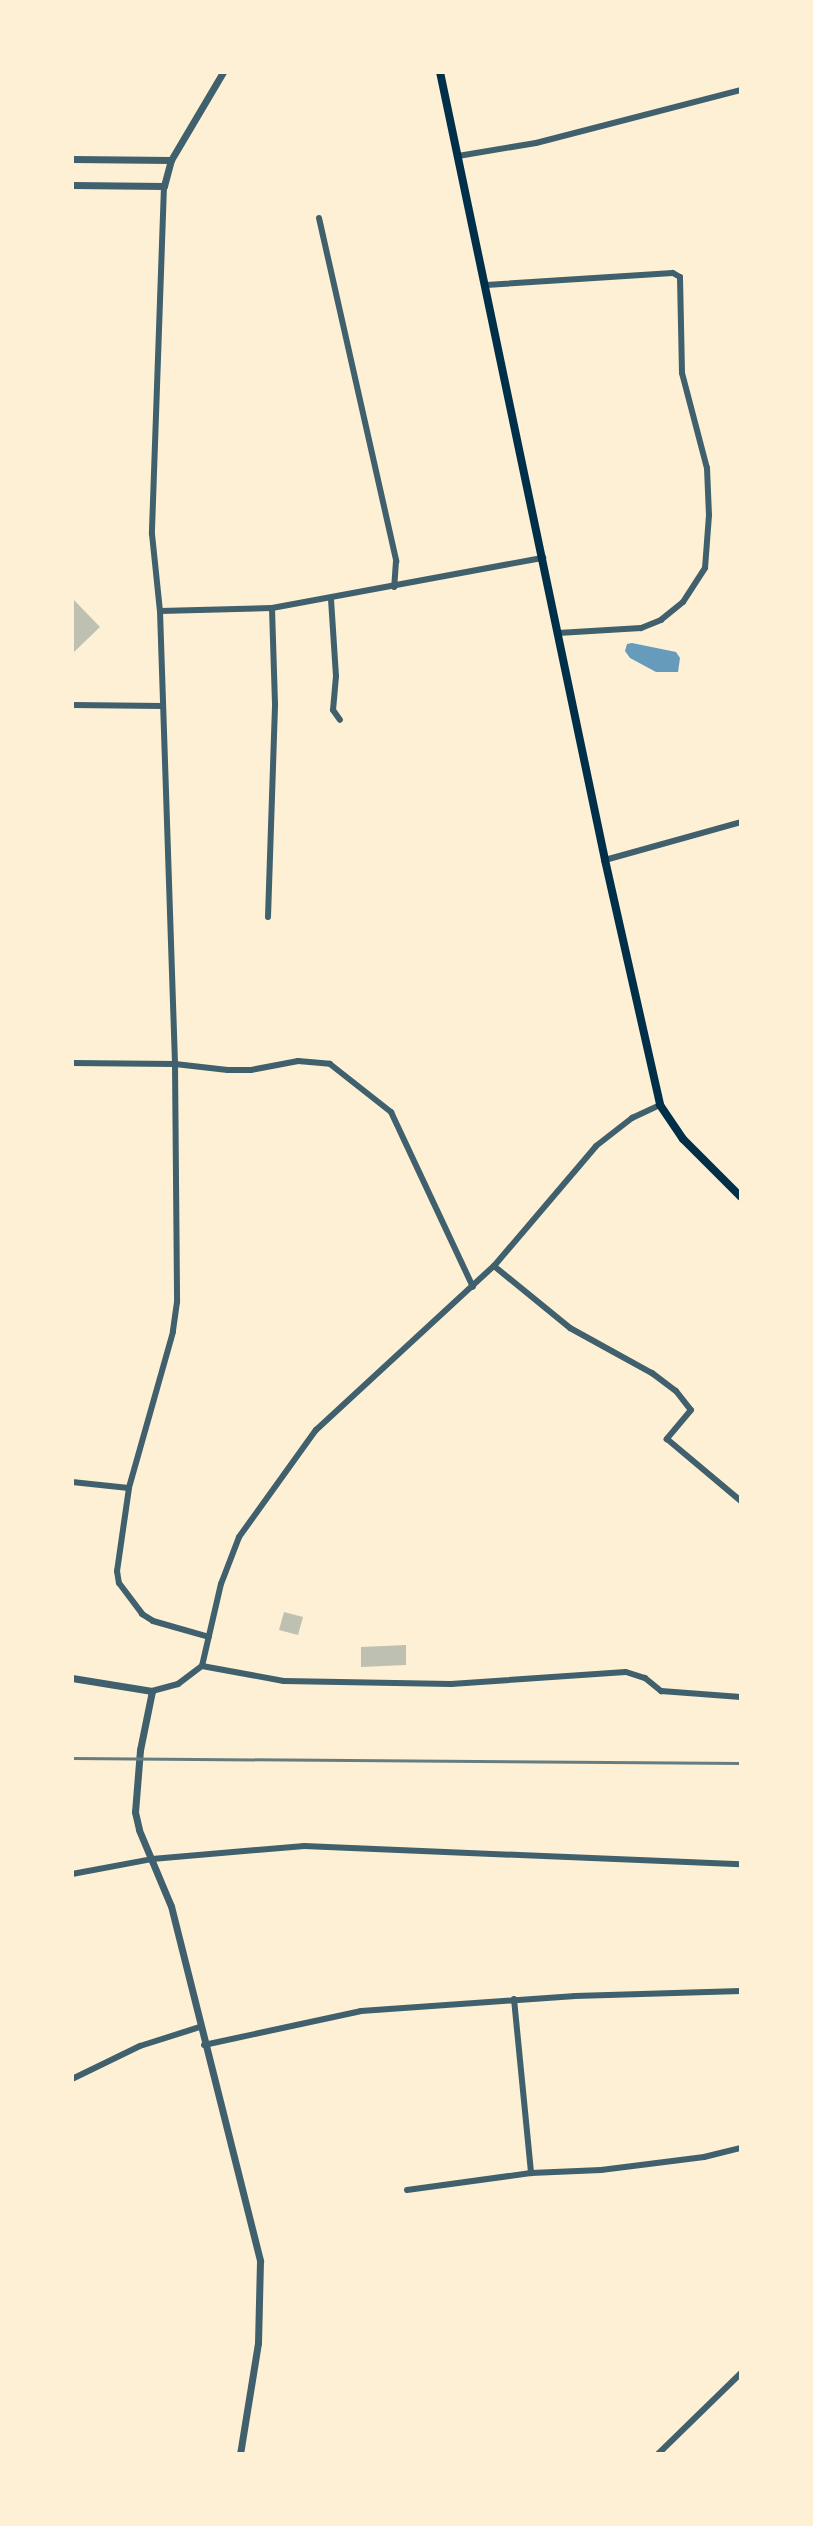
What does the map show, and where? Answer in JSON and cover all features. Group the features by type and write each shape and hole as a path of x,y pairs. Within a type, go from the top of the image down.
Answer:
{"main road":[{"path":"440,72 605,860 660,1105 683,1139 741,1197"}],"street":[{"path":"209,1637 153,1621 142,1614 119,1583 117,1571 129,1488 173,1332 177,1302 175,1064 160,611 152,534 164,186 171,160 223,72"},
{"path":"458,156 536,143 741,90"},
{"path":"72,159 171,160"},
{"path":"72,185 164,186"},
{"path":"319,218 396,561 394,587"},
{"path":"486,285 673,273 680,277 682,373 707,468 709,528 705,568 683,602 661,620 641,628 558,633"},
{"path":"160,611 272,608 543,558"},
{"path":"331,599 336,676 333,710 340,720"},
{"path":"268,917 275,704 272,608"},
{"path":"72,705 163,706"},
{"path":"605,860 741,822"},
{"path":"72,1063 175,1064 251,1070 315,1060 330,1064 391,1112 473,1287"},
{"path":"72,1678 152,1691 178,1684 202,1666 221,1584 239,1537 316,1430 397,1352 494,1266 596,1146 632,1118 660,1105"},
{"path":"494,1266 570,1328 652,1373 676,1391 691,1410 667,1439 741,1501"},
{"path":"72,1482 129,1488"},
{"path":"202,1666 284,1681 422,1684 636,1673 661,1691 741,1697"},
{"path":"152,1691 140,1750 135,1812 171,1906 256,2243 261,2277 258,2343 240,2454"},
{"path":"72,1874 152,1859 304,1846 741,1864"},
{"path":"204,2045 361,2011 514,1999 741,1991"},
{"path":"514,1999 531,2173"},
{"path":"72,2079 140,2046 200,2027"},
{"path":"407,2190 531,2173 601,2170 704,2157 741,2148"},
{"path":"658,2454 741,2373"}],"water":[{"path":"627,644 676,652 680,658 678,672 656,672 630,658 625,651"}],"building":[{"path":"72,598 100,627 72,654"},
{"path":"284,1612 303,1617 298,1635 279,1630"},
{"path":"406,1645 406,1665 361,1667 361,1647"}],"railway":[{"path":"72,1758 741,1763"}]}
